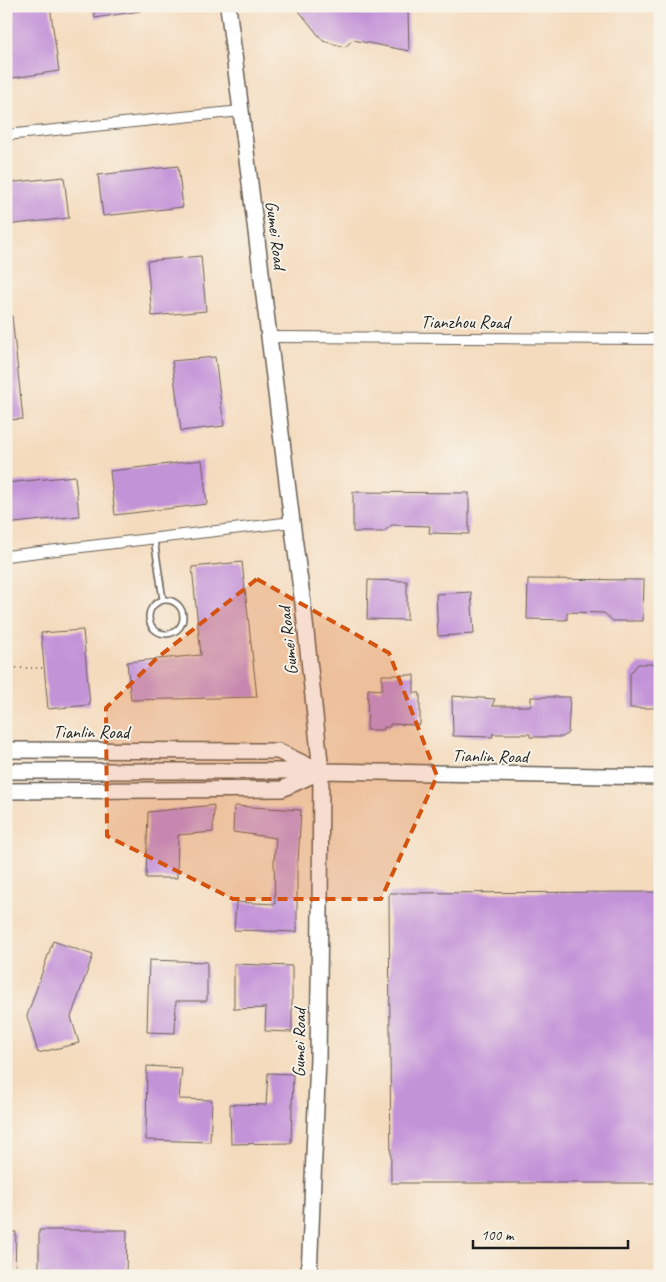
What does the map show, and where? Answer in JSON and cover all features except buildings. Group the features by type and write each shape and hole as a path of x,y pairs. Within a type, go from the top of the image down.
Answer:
{"street":[{"name":"Gumei Road","path":"228,6 303,604 320,771 318,1058 310,1276"},
{"path":"6,135 241,111"},
{"name":"Tianzhou Road","path":"270,337 660,339"},
{"path":"6,556 292,522"},
{"name":"Tianlin Road","path":"6,750 278,751 320,771"},
{"name":"Tianlin Road","path":"6,771 320,771 660,778"},
{"name":"Tianlin Road","path":"6,791 282,789 320,771"}],"lane":[{"path":"154,538 163,600"},
{"path":"163,600 174,602 182,611 183,622 177,631 172,634 156,632 148,617 152,606 163,600"}],"path":[{"path":"6,668 44,668"}],"highlighted area":[{"path":"257,579 389,653 437,776 381,899 233,899 107,836 106,708 157,658"}]}
